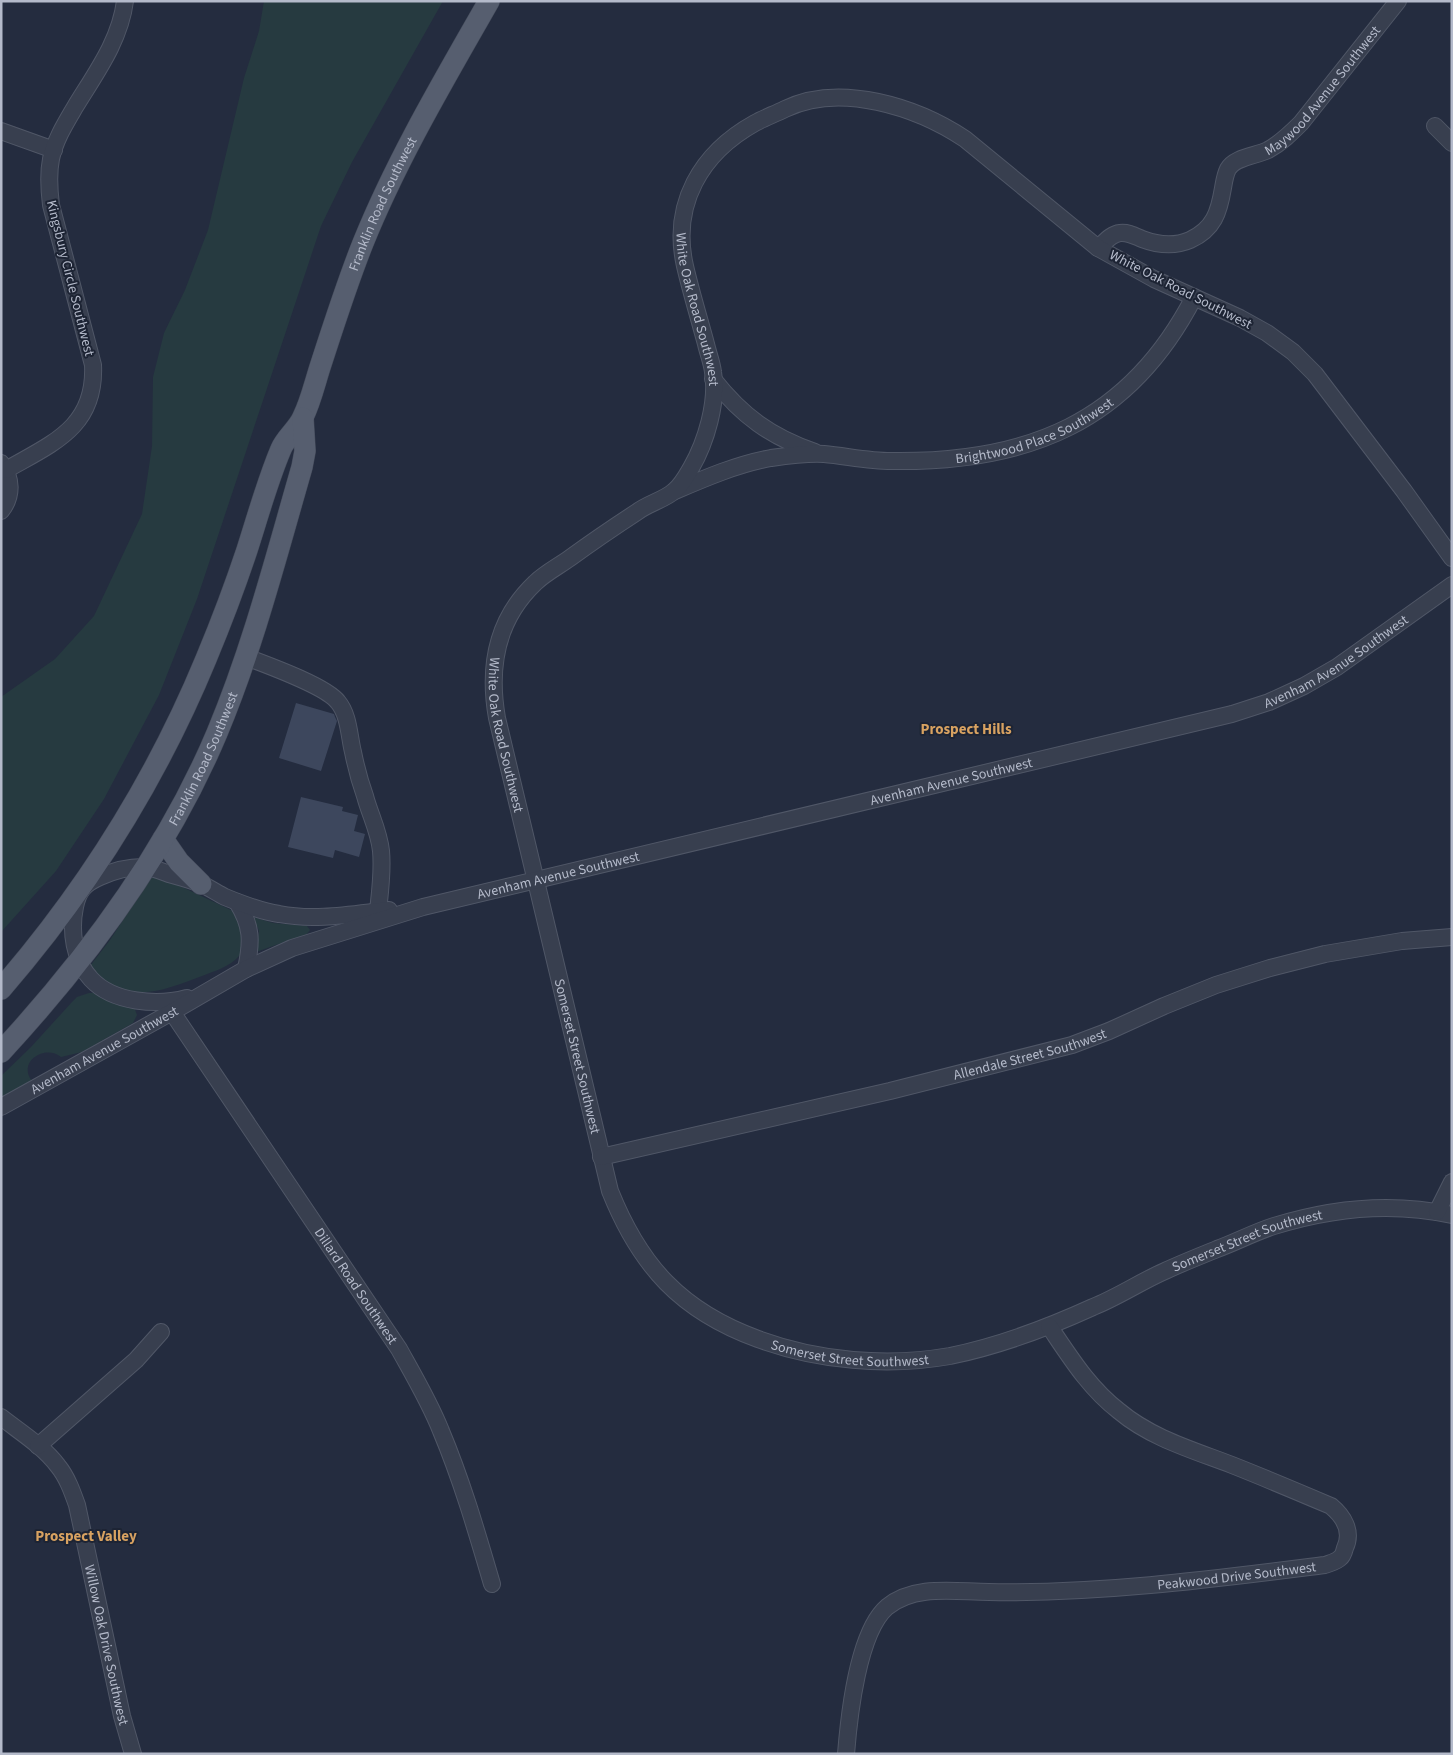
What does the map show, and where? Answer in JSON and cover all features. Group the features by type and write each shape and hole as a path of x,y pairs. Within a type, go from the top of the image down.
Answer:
{"main road":[{"name":"Franklin Road Southwest","path":"1,989 35,949 80,890 117,833 177,724 221,623 267,486 283,446 303,418 344,294 364,241 410,142 489,1"},
{"name":"Franklin Road Southwest","path":"1,1052 41,1009 118,909 163,839 216,734 246,658 302,467 305,451 303,418"},
{"path":"163,839 179,862 201,884"}],"street":[{"name":"Kingsbury Circle Southwest","path":"1,511 8,501 10,490 10,479 4,467 45,448 71,429 82,416 91,398 94,382 93,365 51,205 49,182 54,150 61,131 118,33 125,1"},
{"name":"Maywood Avenue Southwest","path":"1098,248 1110,236 1120,233 1168,245 1182,243 1206,230 1219,211 1226,173 1234,162 1268,150 1291,133 1398,1"},
{"name":"White Oak Road Southwest","path":"535,880 493,695 492,672 496,650 504,628 515,607 536,583 646,506 675,491 691,468 702,445 712,407 713,372 684,264 682,221 688,196 697,176 727,142 754,124 794,104 828,98 865,100 891,105 947,127 965,139 1098,248 1154,279 1240,318 1267,334 1293,352 1316,374 1452,558"},
{"path":"1435,126 1452,143"},
{"path":"1,131 54,150"},
{"name":"Brightwood Place Southwest","path":"713,379 730,400 749,418 771,433 794,445 823,454 888,461 926,462 958,460 996,453 1049,438 1078,423 1105,405 1130,385 1149,366 1169,340 1194,298"},
{"name":"Brightwood Place Southwest","path":"675,491 711,476 762,460 823,454"},
{"name":"Avenham Avenue Southwest","path":"1,1107 172,1012 246,968 292,948 423,907 1232,714 1268,702 1337,667 1452,585"},
{"path":"246,658 326,692 338,701 344,713 365,798 374,818 381,850 378,912"},
{"name":"Avenham Avenue Southwest","path":"205,993 168,1002 149,1002 125,998 106,991 91,980 79,962 73,930 74,908 80,890 110,872 146,866 201,884 251,907 278,914 307,917 423,907"},
{"name":"Somerset Street Southwest","path":"535,880 601,1157 610,1191 621,1219 636,1246 655,1271 681,1296 705,1315 741,1333 808,1353 839,1358 879,1361 918,1360 950,1356 1003,1342 1049,1326 1095,1307 1163,1272 1272,1227 1344,1210 1381,1208 1444,1214"},
{"path":"238,902 250,929 250,949 246,968"},
{"name":"Allendale Street Southwest","path":"601,1157 890,1091 1072,1045 1216,985 1270,968 1325,954 1402,941 1452,937"},
{"name":"Dillard Road Southwest","path":"172,1012 399,1349 426,1397 442,1432 469,1507 492,1584"},
{"path":"1444,1214 1452,1182"},
{"name":"Peakwood Drive Southwest","path":"846,1754 849,1715 856,1676 870,1633 875,1622 885,1609 909,1594 924,1591 1014,1593 1136,1586 1325,1564 1338,1560 1342,1556 1347,1544 1348,1532 1345,1521 1340,1513 1331,1506 1247,1470 1164,1439 1143,1428 1119,1412 1102,1397 1082,1375 1049,1326"},
{"path":"38,1446 136,1360 161,1332"},
{"name":"Willow Oak Drive Southwest","path":"1,1417 38,1446 58,1466 70,1484 77,1505 122,1716 133,1754"}],"shaded area":[{"path":"264,1 443,1 352,162 321,226 197,599 159,695 104,799 56,871 2,931 1,697 55,659 94,616 142,514 152,446 153,377 164,333 185,290 208,230 244,78 259,31"},
{"path":"152,876 156,878 161,877 233,911 242,922 243,944 239,956 227,966 187,982 157,991 128,991 115,987 102,979 90,966 110,940"},
{"path":"253,917 273,923 307,926 310,930 307,934 256,952 259,931"},
{"path":"89,993 97,993 134,1007 137,1015 133,1023 82,1052 61,1057 48,1053 35,1057 28,1067 28,1074 32,1081 1,1098 1,1076 31,1047 77,997"}],"building":[{"path":"296,703 334,714 337,721 321,771 279,758"},
{"path":"301,797 343,807 342,811 358,815 354,831 365,834 359,857 335,850 333,858 288,847"}],"district":[{"name":"Prospect Hills","path":"966,729"},
{"name":"Prospect Valley","path":"86,1536"}]}
